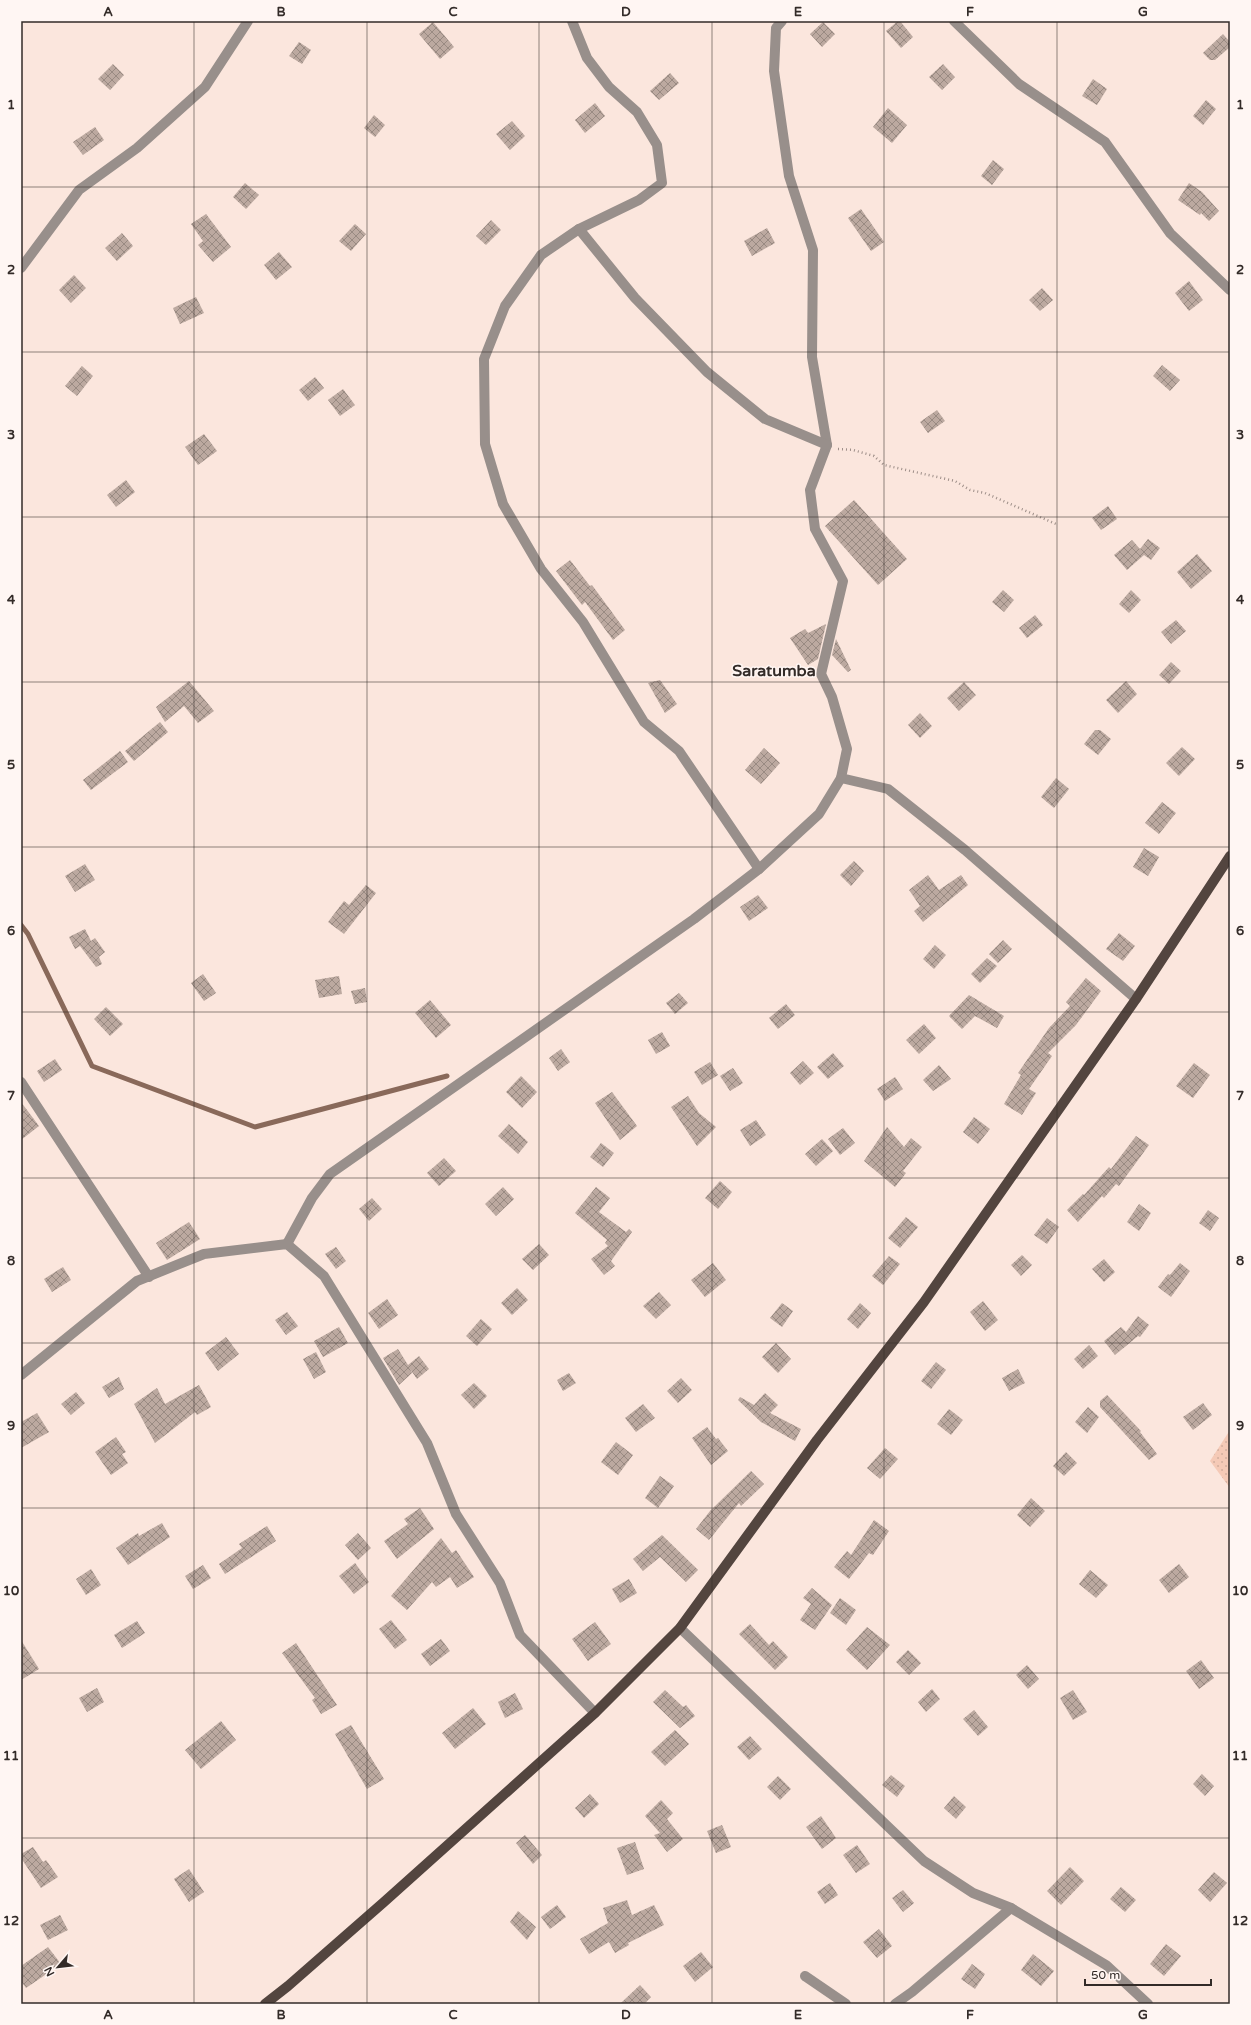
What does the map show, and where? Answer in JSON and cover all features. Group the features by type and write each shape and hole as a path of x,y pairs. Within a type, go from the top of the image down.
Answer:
{"main road":[{"path":"265,2004 384,1902 595,1712 680,1628 817,1440 924,1302 1136,999 1230,856"}],"street":[{"path":"21,268 79,190 137,148 204,87 248,21"},
{"path":"572,21 587,58 609,87 637,112 657,145 662,183 640,200 579,229 541,255 505,306 484,359 485,444 503,504 541,569 583,622 644,722 679,751 759,869"},
{"path":"287,1244 312,1198 330,1174 694,919 759,869 819,814 841,778 847,750 832,697 821,674 843,581 815,529 810,490 827,445 812,357 813,250 789,176 774,71 776,28 782,21"},
{"path":"954,21 1019,84 1105,142 1170,233 1230,290"},
{"path":"579,229 635,298 707,372 765,419 827,445"},
{"path":"841,778 888,789 965,850 1136,999"},
{"path":"21,1082 149,1277"},
{"path":"21,1375 137,1281 204,1254 287,1244 324,1276 426,1443 456,1514 500,1583 520,1635 595,1712"},
{"path":"680,1628 924,1861 973,1894 1011,1908 1106,1965 1148,2004"},
{"path":"895,2004 912,1992 1011,1908"},
{"path":"805,1976 846,2004"}],"path":[{"path":"827,445 837,449 853,450 874,456 884,465 956,481 970,490 985,493 1056,524"}],"shaded area":[{"path":"1230,1430 1230,1488 1210,1461"}],"building":[{"path":"900,21 913,37 901,48 886,31"},
{"path":"433,22 454,47 440,59 419,34"},
{"path":"823,22 835,34 822,47 810,34"},
{"path":"1223,34 1230,42 1230,47 1215,60 1210,60 1203,53"},
{"path":"299,42 311,50 302,64 289,56"},
{"path":"113,64 124,75 110,90 98,79"},
{"path":"943,64 955,77 942,90 929,77"},
{"path":"670,73 679,83 659,100 650,91"},
{"path":"1093,79 1107,89 1097,105 1082,96"},
{"path":"1206,100 1216,109 1203,125 1193,116"},
{"path":"595,103 605,116 585,133 575,120"},
{"path":"888,108 907,125 892,143 873,127"},
{"path":"374,115 385,125 375,137 364,128"},
{"path":"512,121 525,136 510,150 496,134"},
{"path":"95,127 104,140 83,155 73,142"},
{"path":"993,160 1004,169 992,185 981,176"},
{"path":"245,183 259,195 246,209 233,197"},
{"path":"1189,183 1202,192 1219,211 1209,221 1201,213 1200,215 1178,200"},
{"path":"861,209 884,242 871,251 848,218"},
{"path":"206,214 231,247 213,262 198,245 203,241 191,224"},
{"path":"491,220 501,230 486,245 476,236"},
{"path":"355,224 366,234 351,251 339,241"},
{"path":"767,228 775,243 752,256 744,241"},
{"path":"122,233 133,246 117,261 105,248"},
{"path":"279,252 292,267 276,280 264,265"},
{"path":"74,275 86,288 71,303 59,290"},
{"path":"1189,281 1203,300 1189,311 1175,293"},
{"path":"1042,288 1053,300 1040,311 1029,300"},
{"path":"196,297 204,313 180,324 173,308"},
{"path":"1162,365 1180,380 1170,391 1153,376"},
{"path":"82,366 93,376 77,396 65,386"},
{"path":"315,377 324,388 308,401 299,390"},
{"path":"343,389 355,405 340,416 328,400"},
{"path":"937,410 945,421 928,433 920,422"},
{"path":"204,434 217,451 198,465 185,447"},
{"path":"126,480 135,492 116,507 107,495"},
{"path":"854,500 907,559 878,585 825,526"},
{"path":"1108,506 1117,519 1101,530 1092,518"},
{"path":"1148,539 1160,548 1151,560 1144,555 1127,570 1114,555 1132,540 1140,549"},
{"path":"1197,554 1212,571 1191,589 1177,572"},
{"path":"570,560 590,586 592,585 625,630 613,640 585,602 582,605 556,571"},
{"path":"1003,590 1014,600 1004,612 992,602"},
{"path":"1131,590 1141,600 1129,613 1119,604"},
{"path":"1035,615 1043,625 1027,638 1019,628"},
{"path":"1176,620 1186,631 1171,644 1161,632"},
{"path":"826,624 818,659 808,665 790,638 805,629 808,633"},
{"path":"836,639 851,670 848,672 832,655"},
{"path":"1171,662 1181,671 1169,684 1159,675"},
{"path":"660,680 677,704 665,713 648,683"},
{"path":"189,681 214,711 198,723 184,706 165,722 156,707"},
{"path":"1126,681 1137,694 1118,713 1106,700"},
{"path":"964,682 976,695 959,711 947,698"},
{"path":"920,713 932,726 920,738 908,725"},
{"path":"160,722 168,732 134,761 125,751"},
{"path":"1095,730 1100,730 1111,739 1098,755 1084,744"},
{"path":"1182,747 1195,759 1179,776 1166,763"},
{"path":"764,748 780,763 761,784 745,770"},
{"path":"120,751 128,762 91,790 83,780"},
{"path":"1056,778 1069,789 1054,808 1041,797"},
{"path":"1162,802 1176,813 1159,834 1145,823"},
{"path":"1144,848 1159,857 1148,876 1133,867"},
{"path":"854,861 864,871 851,886 840,875"},
{"path":"85,864 95,880 75,892 65,876"},
{"path":"928,875 939,890 961,875 968,885 923,922 914,911 920,906 909,890"},
{"path":"366,885 376,893 344,934 328,922 344,901 349,905"},
{"path":"758,895 768,908 749,921 740,907"},
{"path":"85,929 91,941 95,938 105,952 99,957 102,964 96,967 80,946 75,949 69,937"},
{"path":"1119,933 1135,946 1123,961 1106,949"},
{"path":"1003,940 1012,949 998,963 989,954"},
{"path":"935,945 946,955 934,969 923,959"},
{"path":"987,958 997,966 980,983 971,974"},
{"path":"203,974 216,993 204,1001 191,983"},
{"path":"339,976 342,994 319,998 315,980"},
{"path":"1086,978 1101,991 1076,1025 1048,1053 1052,1056 1029,1089 1036,1093 1022,1115 1004,1104 1021,1075 1018,1073 1049,1028 1070,1006 1066,1002"},
{"path":"365,988 367,1002 355,1004 351,991"},
{"path":"679,993 688,1003 675,1014 666,1003"},
{"path":"969,995 1004,1016 997,1028 975,1016 962,1029 949,1016"},
{"path":"430,1000 451,1025 436,1038 415,1013"},
{"path":"786,1004 795,1015 778,1029 769,1018"},
{"path":"106,1007 123,1024 110,1036 94,1019"},
{"path":"924,1024 936,1038 919,1054 906,1040"},
{"path":"662,1032 670,1046 656,1054 648,1040"},
{"path":"561,1049 570,1062 558,1071 549,1058"},
{"path":"833,1053 844,1066 828,1079 817,1067"},
{"path":"55,1059 62,1070 44,1082 37,1071"},
{"path":"803,1061 814,1073 800,1085 790,1073"},
{"path":"710,1062 718,1075 702,1085 694,1072"},
{"path":"1194,1063 1210,1075 1193,1098 1176,1086"},
{"path":"939,1065 951,1079 933,1091 923,1080"},
{"path":"733,1068 743,1083 730,1091 720,1076"},
{"path":"521,1076 537,1092 522,1108 506,1092"},
{"path":"895,1077 903,1089 885,1101 877,1089"},
{"path":"612,1092 637,1126 620,1140 595,1103"},
{"path":"688,1096 699,1113 716,1127 697,1146 671,1107"},
{"path":"21,1102 39,1126 21,1140"},
{"path":"974,1117 990,1129 978,1144 963,1132"},
{"path":"756,1120 766,1135 750,1146 740,1130"},
{"path":"509,1124 528,1142 518,1154 498,1136"},
{"path":"887,1127 904,1147 911,1138 922,1147 903,1171 906,1173 895,1187 864,1161"},
{"path":"843,1128 855,1143 840,1155 828,1139"},
{"path":"1136,1136 1149,1145 1119,1186 1116,1184 1104,1198 1102,1196 1078,1222 1067,1210 1083,1194 1084,1195 1109,1167 1111,1169"},
{"path":"822,1139 833,1151 816,1166 805,1154"},
{"path":"601,1143 614,1153 603,1167 590,1157"},
{"path":"444,1158 456,1171 439,1186 427,1173"},
{"path":"720,1181 732,1192 718,1209 705,1198"},
{"path":"503,1187 514,1199 496,1216 485,1204"},
{"path":"596,1187 610,1198 599,1212 626,1232 629,1229 632,1232 611,1261 615,1266 604,1275 591,1259 608,1246 605,1243 607,1240 575,1213"},
{"path":"372,1198 382,1209 369,1221 359,1209"},
{"path":"1139,1204 1151,1213 1139,1231 1127,1222"},
{"path":"1208,1210 1219,1218 1210,1231 1199,1223"},
{"path":"906,1217 918,1227 900,1248 888,1238"},
{"path":"1047,1218 1059,1227 1047,1244 1034,1235"},
{"path":"189,1222 200,1239 167,1260 156,1243"},
{"path":"539,1244 549,1255 533,1270 522,1259"},
{"path":"336,1247 346,1261 336,1269 325,1254"},
{"path":"1022,1255 1032,1265 1021,1276 1011,1265"},
{"path":"889,1256 900,1264 883,1285 872,1276"},
{"path":"1104,1259 1115,1272 1104,1282 1092,1269"},
{"path":"713,1263 726,1280 705,1297 691,1280"},
{"path":"1180,1263 1190,1271 1171,1297 1158,1287 1168,1274 1170,1275"},
{"path":"63,1267 71,1280 52,1292 44,1279"},
{"path":"517,1288 528,1300 512,1315 501,1303"},
{"path":"659,1292 671,1305 656,1319 643,1306"},
{"path":"387,1299 398,1315 379,1329 368,1313"},
{"path":"983,1301 998,1320 985,1331 970,1312"},
{"path":"782,1303 793,1311 782,1327 770,1318"},
{"path":"860,1303 871,1313 858,1329 847,1319"},
{"path":"287,1312 298,1326 286,1335 275,1320"},
{"path":"1138,1316 1149,1325 1140,1337 1138,1336 1115,1355 1104,1341 1121,1327 1126,1332"},
{"path":"481,1319 492,1329 477,1346 466,1336"},
{"path":"339,1327 348,1343 323,1357 314,1341"},
{"path":"226,1337 239,1354 218,1371 205,1353"},
{"path":"776,1343 791,1359 778,1373 762,1357"},
{"path":"1089,1345 1098,1356 1083,1369 1074,1359"},
{"path":"398,1349 408,1365 419,1356 429,1369 417,1379 410,1369 412,1373 399,1385 383,1358"},
{"path":"316,1352 326,1372 314,1379 303,1359"},
{"path":"936,1362 946,1370 931,1389 921,1381"},
{"path":"1018,1369 1025,1383 1009,1391 1002,1378"},
{"path":"569,1373 576,1383 563,1391 557,1380"},
{"path":"119,1377 124,1389 109,1398 102,1387"},
{"path":"681,1378 692,1390 678,1403 667,1391"},
{"path":"474,1383 487,1396 474,1409 461,1395"},
{"path":"199,1385 211,1407 197,1415 195,1412 155,1443 134,1404 157,1388 165,1404"},
{"path":"76,1392 85,1403 71,1415 61,1404"},
{"path":"765,1393 778,1405 770,1413 801,1429 795,1441 761,1422 738,1400 740,1397 754,1405"},
{"path":"1107,1395 1141,1431 1140,1432 1157,1454 1149,1460 1100,1407 1100,1401"},
{"path":"1203,1403 1212,1415 1193,1430 1183,1417"},
{"path":"643,1404 655,1418 636,1432 625,1418"},
{"path":"1088,1407 1099,1417 1087,1433 1075,1422"},
{"path":"949,1409 963,1420 951,1435 937,1424"},
{"path":"37,1413 49,1432 21,1448 21,1422"},
{"path":"707,1427 728,1451 711,1465 692,1438"},
{"path":"116,1437 126,1452 122,1454 128,1463 111,1475 95,1452"},
{"path":"616,1442 633,1455 618,1475 601,1462"},
{"path":"885,1448 898,1459 880,1479 867,1468"},
{"path":"1066,1452 1077,1463 1064,1476 1053,1466"},
{"path":"751,1471 764,1484 741,1506 739,1503 709,1540 696,1529 710,1511"},
{"path":"660,1476 674,1486 658,1508 645,1498"},
{"path":"1031,1498 1045,1511 1030,1527 1017,1515"},
{"path":"420,1508 434,1529 397,1559 384,1541 408,1524 404,1519"},
{"path":"874,1520 889,1531 873,1555 869,1553 849,1579 834,1567 847,1551 851,1555"},
{"path":"162,1523 170,1537 128,1565 116,1548 138,1533 139,1536"},
{"path":"267,1526 276,1541 225,1574 219,1564 242,1548 239,1544"},
{"path":"358,1533 371,1548 358,1560 345,1545"},
{"path":"662,1535 698,1570 686,1582 660,1557 643,1571 633,1559"},
{"path":"441,1538 452,1553 456,1550 474,1577 457,1588 450,1577 436,1587 432,1582 407,1610 391,1596"},
{"path":"355,1563 369,1582 354,1594 339,1576"},
{"path":"1179,1564 1189,1577 1169,1593 1159,1580"},
{"path":"203,1565 211,1578 193,1589 185,1576"},
{"path":"91,1569 101,1585 86,1595 76,1579"},
{"path":"1090,1570 1108,1585 1096,1598 1079,1584"},
{"path":"629,1579 637,1593 620,1603 612,1589"},
{"path":"812,1588 832,1605 815,1630 800,1620 811,1604 803,1598"},
{"path":"840,1598 856,1610 846,1625 830,1613"},
{"path":"391,1620 407,1640 395,1649 379,1629"},
{"path":"137,1621 145,1633 122,1648 114,1635"},
{"path":"595,1622 611,1644 588,1661 572,1639"},
{"path":"750,1624 769,1645 773,1641 788,1657 775,1670 739,1634"},
{"path":"867,1627 890,1645 867,1670 846,1650"},
{"path":"441,1639 450,1651 430,1666 421,1654"},
{"path":"21,1640 39,1669 21,1680"},
{"path":"296,1643 337,1705 321,1714 312,1700 315,1698 282,1653"},
{"path":"908,1650 921,1663 909,1675 896,1662"},
{"path":"1201,1660 1214,1678 1199,1689 1186,1671"},
{"path":"1027,1665 1039,1679 1028,1689 1016,1675"},
{"path":"97,1688 104,1702 87,1712 79,1698"},
{"path":"932,1689 940,1699 926,1712 918,1702"},
{"path":"665,1690 683,1707 686,1705 695,1716 680,1728 653,1702"},
{"path":"1073,1690 1087,1712 1073,1720 1060,1698"},
{"path":"515,1693 523,1709 505,1718 498,1702"},
{"path":"473,1708 486,1724 455,1749 442,1733"},
{"path":"974,1710 988,1727 978,1736 963,1719"},
{"path":"221,1721 236,1740 201,1769 185,1750"},
{"path":"351,1725 384,1779 367,1789 335,1734"},
{"path":"675,1730 689,1744 665,1766 651,1752"},
{"path":"750,1736 762,1749 749,1760 737,1747"},
{"path":"1202,1774 1214,1786 1205,1796 1193,1784"},
{"path":"891,1775 905,1786 897,1797 882,1785"},
{"path":"778,1776 791,1789 780,1800 767,1787"},
{"path":"590,1794 599,1804 584,1818 575,1808"},
{"path":"954,1796 966,1807 956,1819 944,1808"},
{"path":"661,1800 673,1813 667,1819 683,1839 667,1852 654,1835 660,1833 645,1816"},
{"path":"821,1816 836,1838 822,1849 806,1827"},
{"path":"722,1825 731,1847 716,1853 707,1831"},
{"path":"525,1835 542,1855 533,1864 516,1843"},
{"path":"635,1842 644,1869 627,1875 617,1848"},
{"path":"857,1845 870,1864 856,1873 843,1855"},
{"path":"33,1847 43,1862 46,1860 58,1877 41,1888 21,1858 21,1854"},
{"path":"1070,1867 1084,1881 1061,1905 1047,1891"},
{"path":"189,1869 204,1892 189,1902 174,1879"},
{"path":"1214,1872 1227,1883 1210,1902 1198,1890"},
{"path":"830,1883 838,1895 825,1904 817,1892"},
{"path":"1121,1887 1136,1900 1125,1912 1110,1899"},
{"path":"903,1890 914,1903 903,1912 892,1898"},
{"path":"627,1900 632,1915 654,1905 664,1925 628,1943 629,1945 615,1953 609,1942 589,1954 580,1939 608,1923 603,1908"},
{"path":"557,1905 566,1917 550,1929 541,1917"},
{"path":"518,1911 536,1927 527,1940 510,1922"},
{"path":"60,1915 68,1930 48,1940 40,1925"},
{"path":"879,1929 892,1946 877,1958 863,1942"},
{"path":"1166,1944 1181,1956 1164,1976 1150,1964"},
{"path":"48,1947 61,1964 26,1988 21,1981 21,1966"},
{"path":"701,1952 713,1967 695,1982 683,1966"},
{"path":"1033,1954 1054,1971 1041,1986 1021,1970"},
{"path":"972,1964 985,1974 975,1989 961,1979"},
{"path":"640,1985 651,1997 644,2004 620,2004"}],"waterway":[{"path":"21,925 28,934 92,1066 255,1127 447,1076"}],"district":[{"name":"Saratumba","path":"774,671"}]}
